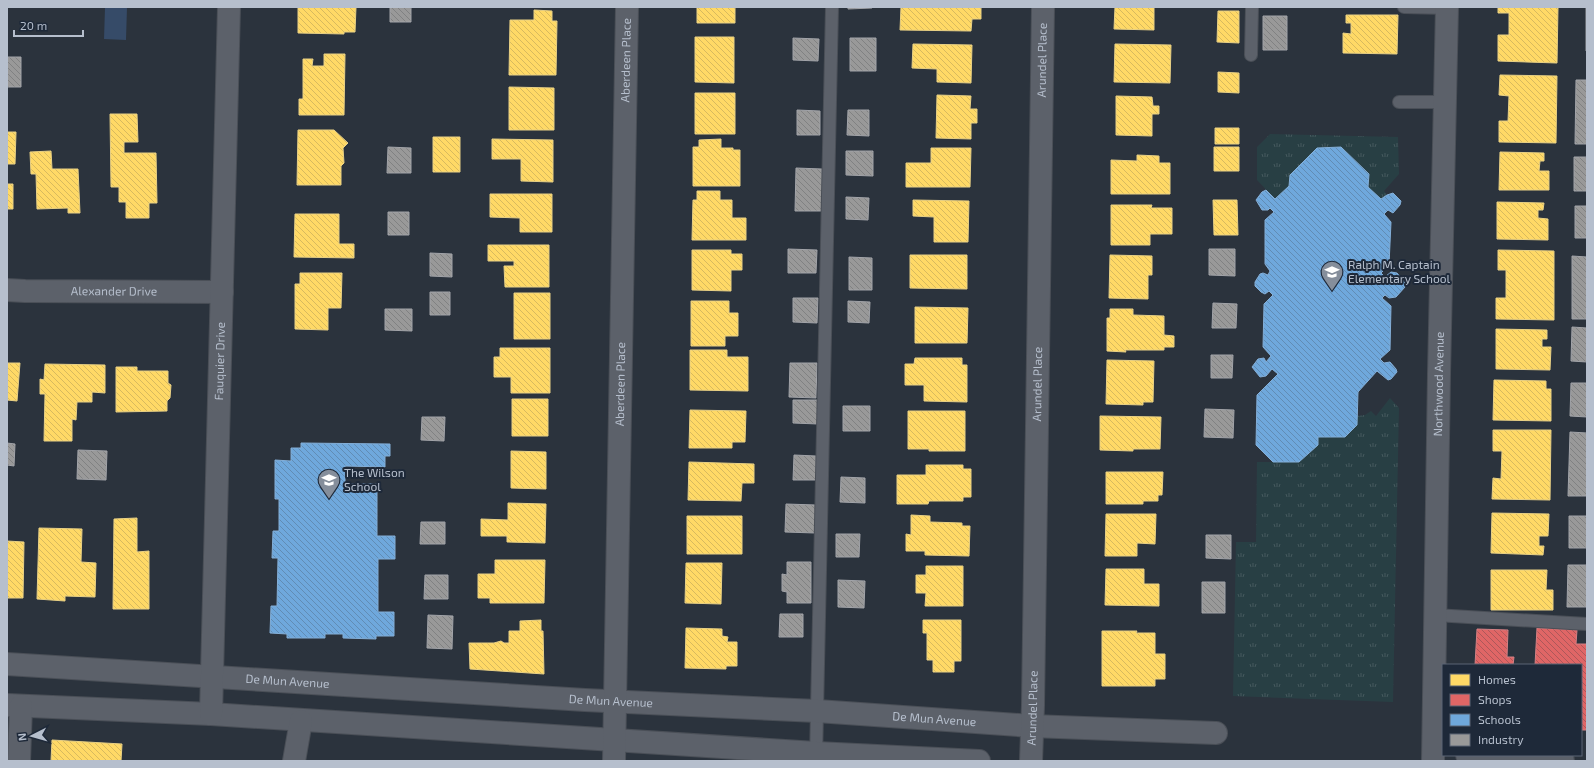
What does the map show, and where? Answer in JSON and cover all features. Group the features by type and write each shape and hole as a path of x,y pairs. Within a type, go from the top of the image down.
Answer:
{"street":[{"name":"Fauquier Drive","path":"212,714 229,7"},
{"name":"Aberdeen Place","path":"614,751 627,7"},
{"name":"Arundel Place","path":"1031,761 1043,7"},
{"name":"Northwood Avenue","path":"1436,756 1435,614 1447,7"},
{"name":"Alexander Drive","path":"7,290 222,292"},
{"name":"De Mun Avenue","path":"7,664 615,702 817,711 1032,726 1216,733"},
{"path":"19,761 14,706 212,714 614,751 979,761"},
{"path":"294,761 301,721"},
{"path":"1483,756 1563,761"}],"lane":[{"path":"816,757 832,7"},
{"path":"1251,55 1252,7"},
{"path":"1404,7 1447,7"},
{"path":"1399,102 1445,102"},
{"path":"1435,614 1587,624"}],"green space":[{"path":"1270,134 1398,137 1399,174 1384,191 1387,195 1381,199 1368,187 1369,174 1341,147 1317,148 1290,175 1289,186 1275,199 1257,180 1257,147"},
{"path":"1390,398 1399,408 1393,702 1233,696 1236,542 1256,542 1257,462 1299,462 1318,445 1318,437 1345,437 1357,425 1357,416 1365,415 1371,411 1376,416"}],"water":[{"path":"105,7 127,7 126,40 104,39"}],"building: Homes":[{"path":"298,7 356,7 355,32 344,32 344,34 298,33"},
{"path":"697,7 735,7 735,23 697,23"},
{"path":"901,7 981,7 981,19 972,19 971,31 900,30"},
{"path":"1115,7 1154,7 1154,30 1114,29"},
{"path":"1498,7 1558,7 1557,63 1498,61 1498,35 1509,35 1509,13 1498,13"},
{"path":"534,10 552,11 552,21 557,21 556,75 509,75 510,20 534,20"},
{"path":"1218,11 1239,11 1239,43 1217,42"},
{"path":"1346,15 1398,15 1397,54 1343,53 1343,33 1351,34 1351,23 1346,23"},
{"path":"695,37 734,37 734,83 695,82"},
{"path":"913,44 972,45 971,83 937,82 937,69 912,68"},
{"path":"1115,44 1171,45 1170,83 1114,82"},
{"path":"324,54 345,54 344,115 299,115 299,99 303,99 303,59 313,59 312,66 324,66"},
{"path":"1218,72 1239,73 1239,93 1218,92"},
{"path":"1500,75 1557,76 1556,143 1499,142 1499,121 1508,121 1509,96 1499,95"},
{"path":"509,87 554,88 554,130 509,130"},
{"path":"695,93 735,93 735,134 695,134"},
{"path":"937,95 971,96 970,109 977,109 977,123 971,123 971,139 936,138"},
{"path":"1116,96 1152,97 1153,106 1159,106 1159,114 1152,114 1152,136 1116,135"},
{"path":"110,114 137,114 138,142 124,142 124,153 156,153 157,203 149,203 149,218 126,218 126,202 119,202 119,187 111,187"},
{"path":"1215,128 1239,128 1239,144 1215,144"},
{"path":"298,130 334,130 348,143 343,148 344,163 341,166 341,185 297,185"},
{"path":"7,132 16,132 15,164 7,164"},
{"path":"433,137 460,137 460,172 433,172"},
{"path":"492,139 553,140 553,182 521,181 521,159 492,159"},
{"path":"721,139 721,148 733,148 733,150 740,150 740,186 693,186 693,147 699,147 699,140"},
{"path":"1214,147 1239,147 1239,171 1214,171"},
{"path":"931,148 971,148 970,187 906,187 906,163 931,163"},
{"path":"51,151 52,169 78,169 80,213 68,213 68,208 37,209 36,174 31,174 30,152"},
{"path":"1500,152 1544,153 1544,161 1540,161 1539,171 1549,171 1549,190 1499,190"},
{"path":"1137,155 1159,156 1159,163 1170,163 1170,194 1111,194 1111,160 1137,161"},
{"path":"7,184 13,184 13,209 7,209"},
{"path":"697,191 720,191 720,200 732,200 732,218 746,218 746,240 692,240 693,200 697,200"},
{"path":"490,194 552,194 552,232 520,232 520,218 490,217"},
{"path":"913,200 969,201 968,242 934,242 934,217 913,216"},
{"path":"1213,200 1237,200 1238,235 1214,235"},
{"path":"1497,202 1544,203 1543,210 1538,210 1538,218 1548,219 1548,240 1497,239"},
{"path":"1111,205 1152,205 1151,208 1172,208 1172,234 1150,234 1150,245 1111,245"},
{"path":"295,214 339,214 339,244 354,244 354,258 294,257"},
{"path":"488,245 549,245 549,287 505,287 504,266 514,266 514,261 488,261"},
{"path":"692,250 731,250 731,254 742,254 742,270 731,270 731,291 692,290"},
{"path":"1498,250 1554,251 1554,320 1496,319 1496,298 1506,298 1506,270 1498,270"},
{"path":"910,255 967,255 967,289 910,288"},
{"path":"1110,255 1152,256 1152,275 1148,275 1148,299 1109,298"},
{"path":"300,273 342,273 341,308 328,308 328,330 295,329 295,284 300,284"},
{"path":"514,293 550,293 550,339 514,339"},
{"path":"691,301 729,301 729,313 738,313 738,336 725,336 725,346 691,346"},
{"path":"915,307 968,308 967,343 915,343"},
{"path":"1110,309 1133,309 1133,315 1164,316 1164,335 1174,336 1174,347 1164,347 1164,350 1125,350 1126,352 1107,351 1107,318 1110,318"},
{"path":"1496,329 1547,330 1547,339 1542,339 1542,347 1551,347 1550,370 1496,369"},
{"path":"500,348 550,348 550,393 511,393 511,377 494,377 494,357 500,357"},
{"path":"690,350 727,350 727,357 748,357 748,391 690,390"},
{"path":"915,358 962,358 962,365 967,365 967,402 924,401 924,385 905,385 905,364 914,364"},
{"path":"1107,360 1154,361 1153,402 1143,402 1143,405 1106,404"},
{"path":"7,363 20,363 17,401 7,400"},
{"path":"45,364 105,365 105,393 92,392 92,402 77,402 76,420 72,419 72,441 44,441 45,394 40,394 40,379 44,380"},
{"path":"116,367 137,367 137,371 168,371 168,383 171,385 170,398 167,401 167,411 116,412"},
{"path":"1494,380 1546,381 1546,389 1551,389 1551,421 1493,420"},
{"path":"512,399 548,399 548,436 512,436"},
{"path":"690,410 746,411 745,442 732,442 732,448 689,448"},
{"path":"908,411 965,411 965,451 929,451 929,449 908,449"},
{"path":"1100,416 1161,417 1160,449 1133,449 1133,451 1100,450"},
{"path":"1493,430 1551,430 1550,500 1492,499 1493,478 1501,479 1502,451 1493,451"},
{"path":"511,451 546,452 546,489 511,488"},
{"path":"689,462 754,464 754,483 742,483 741,501 688,500"},
{"path":"926,465 963,465 963,469 971,469 971,497 963,497 963,501 929,501 928,504 897,504 897,475 926,475"},
{"path":"1106,472 1163,472 1162,495 1158,495 1158,501 1143,501 1143,504 1106,504"},
{"path":"508,503 546,504 545,543 507,542 507,536 481,536 481,519 508,520"},
{"path":"1492,513 1549,514 1548,536 1539,536 1539,546 1544,546 1543,555 1491,553"},
{"path":"1106,514 1156,514 1155,544 1137,543 1137,556 1105,556"},
{"path":"911,515 930,516 930,522 962,523 962,526 970,526 969,556 925,555 925,551 906,551 906,534 911,535"},
{"path":"687,516 742,516 742,554 687,554"},
{"path":"137,518 137,552 149,551 149,609 113,609 114,519"},
{"path":"39,528 82,529 81,562 96,563 95,597 65,596 65,601 37,599"},
{"path":"7,541 24,542 23,598 7,598"},
{"path":"495,560 545,560 544,603 490,603 490,598 478,598 478,574 495,574"},
{"path":"686,563 722,563 721,604 685,603"},
{"path":"926,566 963,566 963,606 925,606 926,593 916,593 916,575 926,575"},
{"path":"1106,569 1144,569 1144,584 1159,584 1159,606 1105,605"},
{"path":"1491,570 1547,570 1546,590 1553,590 1553,610 1491,610"},
{"path":"541,620 541,631 543,631 544,674 470,669 469,643 494,643 501,641 504,643 509,643 509,631 520,631 520,621"},
{"path":"923,620 961,620 961,661 954,661 954,672 933,672 933,660 927,660 927,633 923,633"},
{"path":"686,628 722,629 722,636 728,637 727,642 737,642 737,666 726,666 726,669 685,668"},
{"path":"1102,631 1137,631 1136,633 1155,633 1155,654 1165,654 1165,679 1155,679 1155,686 1102,686"},
{"path":"52,740 122,744 121,761 51,761"}],"building: Shops":[{"path":"1537,628 1577,630 1576,644 1587,644 1587,730 1582,730 1582,664 1535,664"},
{"path":"1477,629 1508,630 1507,657 1514,657 1513,664 1475,664"}],"building: Schools":[{"name":"Ralph M. Captain Elementary School","path":"1341,147 1369,174 1368,187 1381,199 1393,193 1401,201 1400,205 1393,213 1388,210 1384,214 1391,222 1389,265 1381,273 1385,277 1391,272 1397,273 1405,283 1405,287 1396,297 1389,298 1385,295 1382,298 1391,306 1390,350 1380,359 1384,363 1390,362 1397,372 1391,379 1388,380 1377,371 1358,392 1357,425 1345,437 1318,437 1318,445 1299,462 1273,462 1256,445 1257,395 1278,374 1272,369 1266,376 1260,377 1252,367 1258,359 1264,358 1266,362 1271,356 1263,347 1264,304 1273,295 1269,291 1265,294 1261,292 1255,286 1255,282 1260,274 1263,273 1268,275 1270,271 1265,264 1265,220 1274,212 1270,208 1268,210 1262,210 1256,200 1262,192 1266,190 1275,199 1289,186 1290,175 1317,148"},
{"name":"The Wilson School","path":"301,443 390,444 390,456 385,456 385,467 345,466 345,484 377,484 377,536 395,536 395,559 378,559 378,612 394,612 394,636 376,636 376,639 343,638 343,634 325,634 325,638 287,638 287,634 270,633 271,606 277,606 278,558 272,558 273,531 279,531 279,499 275,499 275,460 291,461 291,448 301,448"}],"building: Industry":[{"path":"390,7 411,7 411,22 390,22"},
{"path":"848,7 872,7 872,8 848,9"},
{"path":"1587,7 1587,51 1586,51"},
{"path":"1263,16 1287,16 1287,50 1263,50"},
{"path":"793,38 819,39 818,61 793,60"},
{"path":"850,38 876,38 876,71 850,71"},
{"path":"7,57 21,57 21,87 7,87"},
{"path":"1576,80 1587,80 1587,144 1575,144"},
{"path":"797,110 820,111 820,135 797,135"},
{"path":"848,110 869,110 869,136 847,135"},
{"path":"388,147 411,148 411,173 387,173"},
{"path":"846,151 873,151 873,176 846,175"},
{"path":"1574,157 1587,157 1587,191 1574,191"},
{"path":"796,168 822,169 822,211 795,211"},
{"path":"846,197 869,198 868,220 846,219"},
{"path":"1575,206 1587,206 1587,238 1575,238"},
{"path":"388,212 409,212 409,235 388,235"},
{"path":"788,249 817,250 816,273 788,273"},
{"path":"1209,249 1235,249 1235,276 1209,275"},
{"path":"430,253 452,254 452,277 430,276"},
{"path":"1572,256 1587,257 1587,319 1572,319"},
{"path":"849,257 872,258 872,290 849,290"},
{"path":"430,292 450,292 450,315 430,315"},
{"path":"793,298 818,298 817,323 793,322"},
{"path":"848,301 870,302 869,323 848,322"},
{"path":"1213,303 1237,304 1236,328 1212,328"},
{"path":"385,309 412,309 412,331 385,330"},
{"path":"1572,327 1587,328 1587,362 1571,361"},
{"path":"1211,355 1233,355 1232,378 1211,378"},
{"path":"790,363 817,363 816,398 789,397"},
{"path":"1571,383 1587,383 1587,417 1570,416"},
{"path":"793,400 818,400 818,424 793,423"},
{"path":"843,406 870,406 870,431 843,431"},
{"path":"1205,409 1234,410 1233,438 1204,437"},
{"path":"422,417 445,417 444,441 421,440"},
{"path":"1570,432 1587,433 1587,496 1568,496"},
{"path":"7,443 15,444 14,466 7,465"},
{"path":"78,450 107,451 106,480 77,479"},
{"path":"794,455 816,456 816,480 793,480"},
{"path":"841,477 865,478 865,503 840,502"},
{"path":"786,504 816,505 815,533 785,532"},
{"path":"1569,516 1587,516 1587,548 1569,548"},
{"path":"421,522 445,522 445,544 420,544"},
{"path":"836,534 860,534 859,557 836,557"},
{"path":"1206,535 1231,535 1231,559 1206,558"},
{"path":"787,562 811,562 811,603 787,603 787,592 782,591 782,574 787,575"},
{"path":"1568,565 1587,565 1587,607 1567,607"},
{"path":"425,575 448,575 448,599 424,599"},
{"path":"838,580 865,581 864,608 838,607"},
{"path":"1202,582 1225,582 1225,613 1202,613"},
{"path":"780,614 803,614 803,637 779,637"},
{"path":"428,615 453,616 452,649 427,648"}],"place":[{"name":"Ralph M. Captain Elementary School","path":"1332,292"},
{"name":"The Wilson School","path":"329,500"}]}
